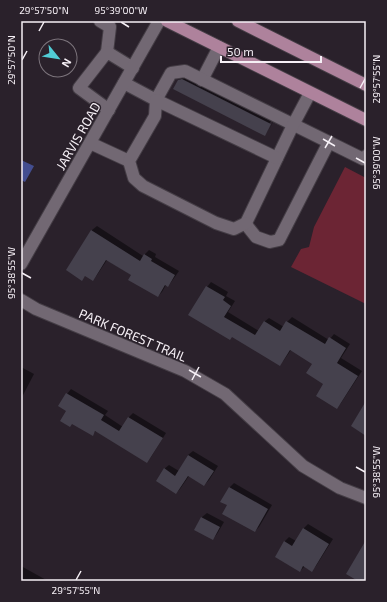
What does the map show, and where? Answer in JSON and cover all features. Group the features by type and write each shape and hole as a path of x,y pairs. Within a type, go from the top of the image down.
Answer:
{"main road":[{"path":"167,21 366,120"},
{"path":"238,21 366,85"}],"street":[{"name":"JARVIS ROAD","path":"21,264 159,21"},
{"path":"107,23 107,52 79,88 109,110"},
{"path":"202,80 219,47"},
{"path":"107,52 133,68"},
{"path":"129,162 155,116 156,100 171,73 185,71 363,159 366,156"},
{"path":"124,83 277,158"},
{"path":"90,143 129,162 134,178 143,186 216,223 234,229 246,223 310,93"},
{"path":"246,223 248,228 256,237 270,242 280,240 329,142"},
{"name":"PARK FOREST TRAIL","path":"21,300 36,309 184,371 225,394 303,466 340,488 366,498"}],"shaded area":[{"path":"345,167 366,178 366,304 291,267 301,249 309,247 314,227"}],"water":[{"path":"21,160 34,166 25,182 21,180"}],"building":[{"path":"182,79 271,124 265,136 173,89 178,80"},
{"path":"91,230 140,261 144,254 152,259 151,261 175,275 168,287 165,285 158,297 128,280 131,275 106,260 93,281 85,276 82,281 66,270"},
{"path":"206,286 225,297 223,300 231,306 224,317 255,335 264,321 280,331 286,321 325,344 329,337 346,348 337,363 358,376 337,409 316,396 323,384 306,373 312,364 290,350 280,366 232,337 230,340 188,315"},
{"path":"66,393 104,415 101,420 119,431 128,417 163,438 147,463 95,431 93,436 72,424 70,427 60,421 66,411 58,406"},
{"path":"366,401 366,436 351,426"},
{"path":"188,455 214,471 204,486 188,476 176,494 156,481 164,468 175,476"},
{"path":"229,487 268,509 255,532 222,514 227,505 220,502"},
{"path":"201,517 220,527 213,540 194,530"},
{"path":"303,528 329,544 312,572 303,566 300,572 275,557 284,541 292,546"},
{"path":"366,540 366,581 358,581 346,574"}]}
